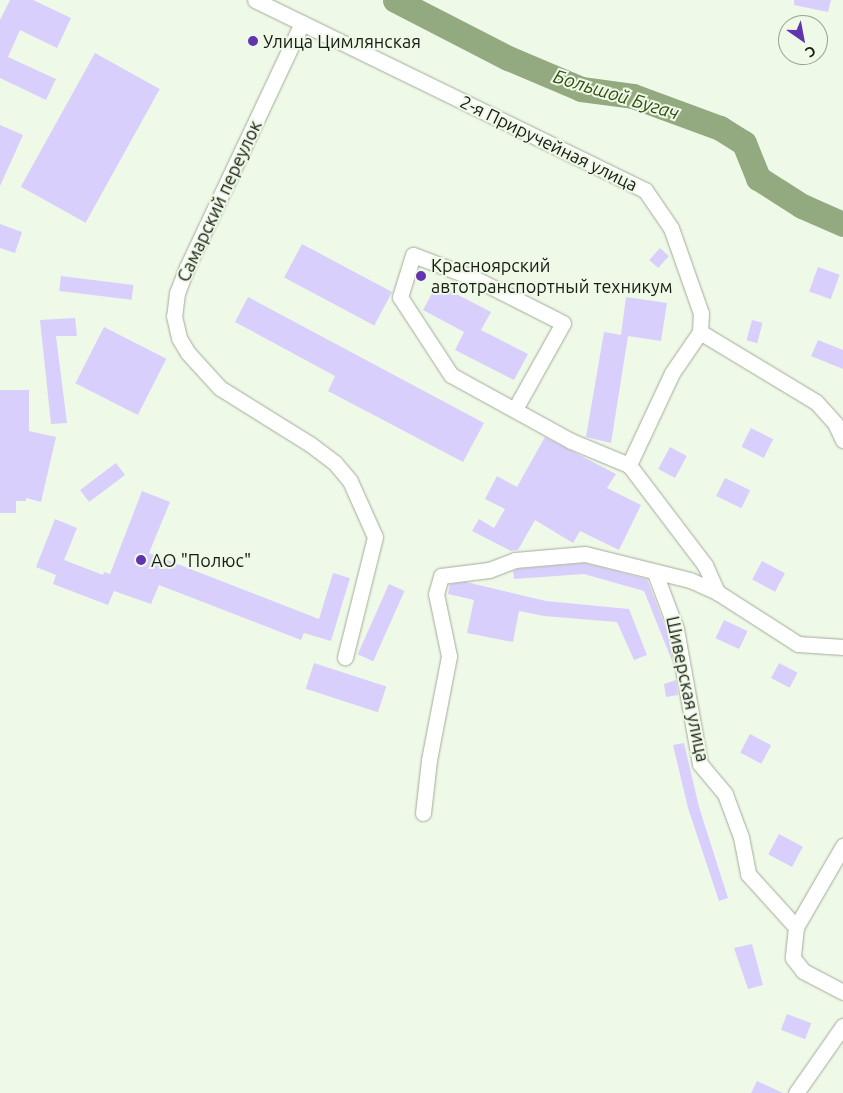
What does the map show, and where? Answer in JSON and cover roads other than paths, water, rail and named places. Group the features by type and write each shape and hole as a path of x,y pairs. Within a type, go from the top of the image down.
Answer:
{"street":[{"name":"2-я Приручейная улица","path":"255,0 645,190 671,228 701,313 700,332"},
{"name":"Самарский переулок","path":"302,23 187,267 177,293 174,316 179,338 188,353 220,388 310,444 335,463 350,481 375,537 345,657"},
{"path":"515,408 563,323 474,278 413,255 400,297 432,349 451,375 571,440 629,465 705,565 717,592"},
{"path":"629,465 672,373 700,332 816,402 836,423 843,440"},
{"path":"423,813 429,760 449,656 436,594 441,576 489,570 515,560 585,554 655,573 690,580 717,592 798,644 843,647"},
{"name":"Шиверская улица","path":"655,573 676,629 700,764 725,794 741,837 748,874 796,927"},
{"path":"843,846 796,927 793,958 803,971 843,992"},
{"path":"796,1093 843,1026"}],"waterway":[{"name":"Большой Бугач","path":"395,0 508,58 581,89 633,96 720,128 744,143 758,178 802,206 843,224"}],"place":[{"name":"Улица Цимлянская","path":"253,41"},
{"name":"Красноярский автотранспортный техникум","path":"421,276"},
{"name":"АО \"Полюс\"","path":"141,560"}]}
